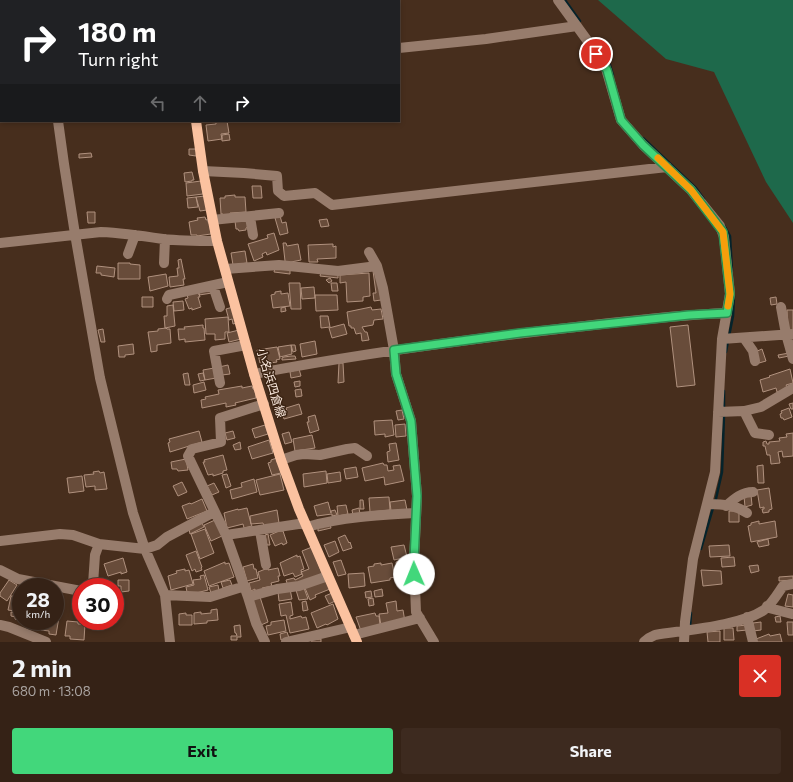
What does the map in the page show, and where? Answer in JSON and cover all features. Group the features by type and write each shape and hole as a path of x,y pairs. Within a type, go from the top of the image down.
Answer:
{"main road":[{"name":"小名浜四倉線","path":"196,122 202,171 212,220 254,374 281,460 306,526 354,635"}],"street":[{"path":"558,0 605,66 621,120 625,126 691,190 723,232 730,294 727,313 722,412 715,472 716,505 693,559 684,622 688,629 684,642"},
{"path":"400,48 486,39 576,26"},
{"path":"58,122 75,234 100,378 133,513 145,549 165,595 170,642"},
{"path":"202,171 277,176 278,191 284,196 315,193 332,204 667,166"},
{"path":"212,220 279,213"},
{"path":"250,216 252,235"},
{"path":"0,243 101,232 165,239 217,241"},
{"path":"128,254 135,235"},
{"path":"164,263 165,239"},
{"path":"369,252 377,266 383,288 394,350 396,374 411,421 417,496 414,561 416,612 434,642"},
{"path":"224,268 279,265 338,271 377,266"},
{"path":"167,299 169,295 228,282"},
{"path":"213,286 220,307"},
{"path":"781,307 790,334 793,359"},
{"path":"254,374 332,359 528,332 689,315 727,313"},
{"path":"726,338 790,334"},
{"path":"744,338 753,351 755,361"},
{"path":"220,384 214,351 246,345"},
{"path":"722,412 744,411 761,406 793,388"},
{"path":"264,404 220,418 221,442 192,449 188,456 226,535 245,586 256,623 265,642"},
{"path":"744,411 754,432 769,435"},
{"path":"281,460 296,455 320,455 355,448 367,456"},
{"path":"716,505 748,492 753,492"},
{"path":"716,505 740,508 747,513"},
{"path":"0,541 60,534 73,535 109,546 145,549 156,545 167,537 214,512"},
{"path":"226,535 306,526 372,516 416,513"},
{"path":"260,530 266,565"},
{"path":"93,578 95,555 99,544"},
{"path":"0,570 18,579 72,589"},
{"path":"248,597 277,588 299,586 328,576"},
{"path":"644,642 655,635 729,623 747,617 765,609 784,586 793,584"},
{"path":"165,595 210,597 245,586"},
{"path":"767,606 769,608 792,614"},
{"path":"747,617 753,642"},
{"path":"286,642 354,635 420,618"},
{"path":"0,624 46,642"}],"green space":[{"path":"598,0 793,0 793,223 766,182 714,72 666,59"}],"building":[{"path":"216,122 227,122 229,133 221,134 222,139 208,141 206,125 216,124"},
{"path":"229,134 230,140 222,141 222,135"},
{"path":"189,149 197,149 196,156 189,155"},
{"path":"91,153 92,157 79,158 79,154"},
{"path":"192,172 194,180 185,182 184,173"},
{"path":"201,181 203,194 187,196 186,183"},
{"path":"252,186 261,186 262,198 253,198"},
{"path":"235,195 235,197 245,197 246,212 230,213 230,215 221,214 220,198"},
{"path":"205,196 207,210 200,211 196,197"},
{"path":"196,197 198,207 188,208 187,198"},
{"path":"87,212 95,212 95,223 88,223"},
{"path":"280,216 282,223 286,222 288,233 280,235 275,218"},
{"path":"205,217 206,220 209,219 211,234 197,236 191,235 189,222 198,220 197,218"},
{"path":"327,219 329,226 321,227 319,220"},
{"path":"247,220 248,227 246,230 239,231 236,229 235,221"},
{"path":"274,233 279,250 267,255 266,252 262,254 263,257 254,261 248,244 268,238 267,235"},
{"path":"283,243 286,243 287,246 298,244 301,260 286,263"},
{"path":"333,244 333,247 336,246 336,258 317,259 318,262 309,262 308,245"},
{"path":"245,251 247,263 233,265 231,253"},
{"path":"181,259 185,279 183,279 184,285 170,287 169,277 178,276 178,260"},
{"path":"118,263 140,265 140,279 118,279"},
{"path":"97,266 115,268 114,277 96,273"},
{"path":"275,268 290,270 290,274 274,272"},
{"path":"373,271 377,271 381,300 374,301 373,293 376,293"},
{"path":"321,272 338,274 338,278 320,276"},
{"path":"369,273 370,296 363,297 363,301 347,302 346,282 340,283 340,275"},
{"path":"166,274 168,286 150,291 148,277"},
{"path":"330,278 332,281 329,283 326,280"},
{"path":"289,283 300,283 301,309 291,309"},
{"path":"331,283 337,283 338,291 332,291"},
{"path":"314,287 315,298 302,299 301,288"},
{"path":"211,289 212,293 199,295 199,291"},
{"path":"198,291 201,307 192,310 192,308 189,309 185,299 188,298 187,295"},
{"path":"281,291 281,294 288,293 290,306 273,308 271,295 275,294 275,292"},
{"path":"315,295 337,295 338,310 316,311"},
{"path":"142,297 153,297 153,307 142,307"},
{"path":"776,297 777,304 771,305 770,298"},
{"path":"183,301 184,310 174,311 173,302"},
{"path":"173,305 175,326 165,328 164,316 167,316 167,306"},
{"path":"233,307 237,323 233,324 232,319 229,320 226,309"},
{"path":"285,307 286,311 281,312 281,308"},
{"path":"371,307 372,310 381,309 383,319 374,320 373,325 362,327 365,332 367,332 369,340 362,341 361,333 356,334 354,328 349,326 347,312"},
{"path":"787,310 793,310 793,331 788,331"},
{"path":"320,316 328,316 330,327 321,328"},
{"path":"228,317 229,332 225,332 225,339 215,340 215,334 206,334 205,319"},
{"path":"344,324 347,334 332,338 329,328"},
{"path":"203,325 205,340 185,342 185,339 179,340 178,329"},
{"path":"688,325 695,385 677,387 670,327"},
{"path":"166,328 170,329 171,343 157,345 157,351 151,352 148,332"},
{"path":"103,329 105,342 101,342 98,330"},
{"path":"239,330 241,339 229,342 227,333"},
{"path":"315,341 317,354 302,357 300,344"},
{"path":"133,344 134,354 119,357 118,346"},
{"path":"291,345 292,354 280,357 278,347"},
{"path":"291,345 295,345 296,351 293,352"},
{"path":"277,347 280,359 276,360 277,362 270,363 269,360 260,363 257,350"},
{"path":"762,349 766,361 759,363 755,352"},
{"path":"789,353 789,356 779,358 778,355"},
{"path":"295,356 296,359 282,360 284,357"},
{"path":"339,363 343,363 344,382 338,383"},
{"path":"228,365 230,374 222,375 219,367"},
{"path":"214,368 216,378 205,380 203,370"},
{"path":"299,369 301,376 291,378 290,372"},
{"path":"790,369 793,383 786,385 788,389 777,392 776,388 763,392 760,380"},
{"path":"188,373 190,385 185,385 183,374"},
{"path":"203,373 205,380 200,381 198,374"},
{"path":"300,381 300,386 295,387 294,382"},
{"path":"204,382 206,390 194,393 193,385"},
{"path":"242,386 242,388 252,386 253,389 255,389 256,398 235,403 236,405 226,407 226,403 202,408 201,400 206,399 205,397 219,394 218,390"},
{"path":"301,389 302,396 296,397 295,390"},
{"path":"793,403 793,409 791,409 789,404"},
{"path":"299,404 302,414 284,419 282,413 287,411 286,408"},
{"path":"789,408 792,417 784,420 781,418 781,411"},
{"path":"402,410 404,419 398,420 396,411"},
{"path":"315,415 319,430 310,433 307,422 309,422 308,417"},
{"path":"392,420 394,435 385,437 385,434 375,435 374,421"},
{"path":"405,424 406,436 396,437 395,425"},
{"path":"265,425 268,434 255,438 252,429"},
{"path":"199,431 202,442 170,452 168,443 170,442 169,439"},
{"path":"233,431 235,438 227,440 225,433"},
{"path":"289,432 292,442 285,444 282,434"},
{"path":"793,433 793,456 783,457 782,451 778,452 780,463 771,464 770,455 767,455 763,442 766,441 767,444 769,444 769,442 780,441 779,438 787,437 786,434"},
{"path":"312,435 315,448 295,451 293,439"},
{"path":"269,440 273,453 252,459 248,447"},
{"path":"240,442 241,449 235,450 233,445"},
{"path":"396,443 399,460 388,462 387,452 390,451 389,444"},
{"path":"223,455 227,470 213,476 213,474 208,475 203,462 205,462 204,460"},
{"path":"277,458 281,473 272,475 268,463"},
{"path":"186,459 188,470 178,471 177,469 172,469 171,462"},
{"path":"383,463 384,465 387,465 388,471 394,470 393,466 400,465 404,481 385,485 384,477 365,481 362,468"},
{"path":"763,465 764,483 758,483 757,466"},
{"path":"356,467 358,477 346,479 344,469"},
{"path":"99,471 100,473 104,472 107,489 95,490 95,486 86,487 84,475 94,474 93,472"},
{"path":"326,471 327,483 304,487 303,474"},
{"path":"340,472 341,481 328,483 327,474"},
{"path":"227,474 231,486 226,488 222,475"},
{"path":"280,474 284,490 260,495 256,480"},
{"path":"82,476 84,491 69,493 67,478"},
{"path":"254,479 257,492 232,499 230,490 242,487 241,483"},
{"path":"182,482 187,492 178,496 173,486"},
{"path":"214,483 219,492 212,495 207,486"},
{"path":"769,488 772,509 769,510 769,512 763,513 762,509 764,509 764,507 760,508 757,490"},
{"path":"751,495 752,505 745,507 744,496"},
{"path":"389,497 390,510 370,512 369,498"},
{"path":"202,499 207,511 187,519 182,506"},
{"path":"360,500 363,500 364,509 360,509"},
{"path":"405,500 407,510 391,511 390,502"},
{"path":"328,502 331,513 331,511 335,510 337,515 332,516 332,514 317,516 314,506"},
{"path":"346,505 348,514 338,516 337,506"},
{"path":"247,508 252,526 244,528 243,524 227,528 224,513"},
{"path":"359,508 360,514 353,515 352,510"},
{"path":"277,510 279,523 264,526 263,523 251,524 250,516"},
{"path":"729,511 739,511 739,522 729,522"},
{"path":"215,520 222,536 211,541 204,525"},
{"path":"759,521 759,524 775,521 777,537 751,542 748,526 751,525 751,523"},
{"path":"202,523 204,527 190,534 189,529"},
{"path":"330,524 331,528 318,531 318,527"},
{"path":"205,529 214,553 200,559 191,534"},
{"path":"283,531 287,543 283,545 282,543 275,546 270,535"},
{"path":"268,534 270,545 267,545 265,535"},
{"path":"345,535 352,548 343,551 338,538"},
{"path":"768,539 769,545 759,547 757,542"},
{"path":"335,541 339,552 329,557 324,545"},
{"path":"404,545 407,557 394,560 391,547"},
{"path":"729,545 730,556 710,557 709,546"},
{"path":"312,547 323,576 288,586 286,580 294,578 295,580 303,576 301,572 309,569 302,551"},
{"path":"196,551 202,570 196,572 195,569 192,571 186,555"},
{"path":"297,555 297,557 300,556 304,569 301,570 302,574 295,577 293,573 284,576 280,563"},
{"path":"734,557 735,566 722,567 721,558"},
{"path":"123,558 127,572 121,574 121,572 108,576 104,564"},
{"path":"341,560 346,574 338,576 333,562"},
{"path":"407,560 409,569 398,573 396,562"},
{"path":"225,562 225,564 229,563 234,577 209,586 204,571"},
{"path":"381,563 381,565 392,563 395,577 390,578 390,580 371,583 368,567"},
{"path":"253,564 258,578 247,581 243,567"},
{"path":"758,565 759,571 751,573 749,566"},
{"path":"268,568 268,570 278,568 280,576 278,576 279,581 271,583 272,586 251,591 249,583 260,580 258,572"},
{"path":"185,569 185,571 189,570 193,584 171,590 168,576 177,573 176,571"},
{"path":"701,570 721,571 722,584 703,586"},
{"path":"364,573 365,586 349,588 348,574"},
{"path":"204,575 208,590 192,594 187,592 186,587 194,585 193,580 201,579 200,576"},
{"path":"793,576 793,580 779,581 779,577"},
{"path":"326,579 330,589 315,595 316,597 310,600 305,588"},
{"path":"9,580 12,582 12,593 7,601 0,596 0,593"},
{"path":"124,580 129,580 129,591 124,592"},
{"path":"230,580 232,585 223,588 221,582"},
{"path":"218,585 219,591 211,593 209,587"},
{"path":"304,588 308,599 299,600 296,590"},
{"path":"290,589 292,599 279,601 278,592"},
{"path":"382,589 383,596 375,597 374,591"},
{"path":"371,591 372,597 366,598 365,592"},
{"path":"332,593 335,601 329,604 325,596"},
{"path":"788,594 793,595 793,607 785,606"},
{"path":"12,596 12,611 8,610"},
{"path":"260,597 268,622 261,625 252,600"},
{"path":"373,598 374,605 369,606 368,599"},
{"path":"306,601 308,610 303,611 302,602"},
{"path":"396,601 397,611 403,610 405,622 381,625 379,614 388,613 386,603"},
{"path":"291,602 293,615 290,616 290,619 301,616 302,618 306,617 309,629 290,633 286,615 281,616 279,604"},
{"path":"333,604 338,619 317,628 311,613"},
{"path":"217,609 218,620 194,624 194,613 211,613 211,610"},
{"path":"186,613 186,615 192,615 192,625 179,625 179,614"},
{"path":"375,613 376,616 379,616 380,625 361,631 356,617"},
{"path":"780,616 781,622 776,622 775,617"},
{"path":"284,620 286,631 268,635 266,626 271,625 271,622"},
{"path":"67,621 72,621 72,630 85,630 84,640 70,639 70,636 65,636"},
{"path":"761,622 761,630 753,631 753,623"},
{"path":"787,622 793,622 793,635 788,635"},
{"path":"240,625 241,637 237,637 237,640 231,640 231,636 237,636 234,626"},
{"path":"747,625 747,630 737,631 737,626"},
{"path":"724,628 733,628 734,640 724,640"},
{"path":"41,630 57,630 56,635 49,634 49,631"},
{"path":"720,631 720,642 708,642 707,632"},
{"path":"287,632 289,638 281,640 280,634"},
{"path":"769,634 770,636 780,634 782,642 757,642 756,639"},
{"path":"321,639 321,642 312,642 311,640"}],"waterway":[{"path":"565,0 580,21"},
{"path":"610,65 613,75"},
{"path":"643,138 696,188 704,199"},
{"path":"724,225 730,236 732,271"},
{"path":"729,336 733,316 734,296"},
{"path":"726,352 728,341"},
{"path":"724,391 724,410"},
{"path":"715,503 722,472 724,415"},
{"path":"701,549 713,508"},
{"path":"690,628 691,613"}],"slow traffic":[{"path":"658,158 691,190 720,226 723,232 730,294 728,306"}],"route":[{"path":"414,574 417,496 411,421 396,374 394,350 520,333 689,315 727,313 730,294 724,237 720,226 691,190 625,126 621,120 607,70 596,54"}]}
